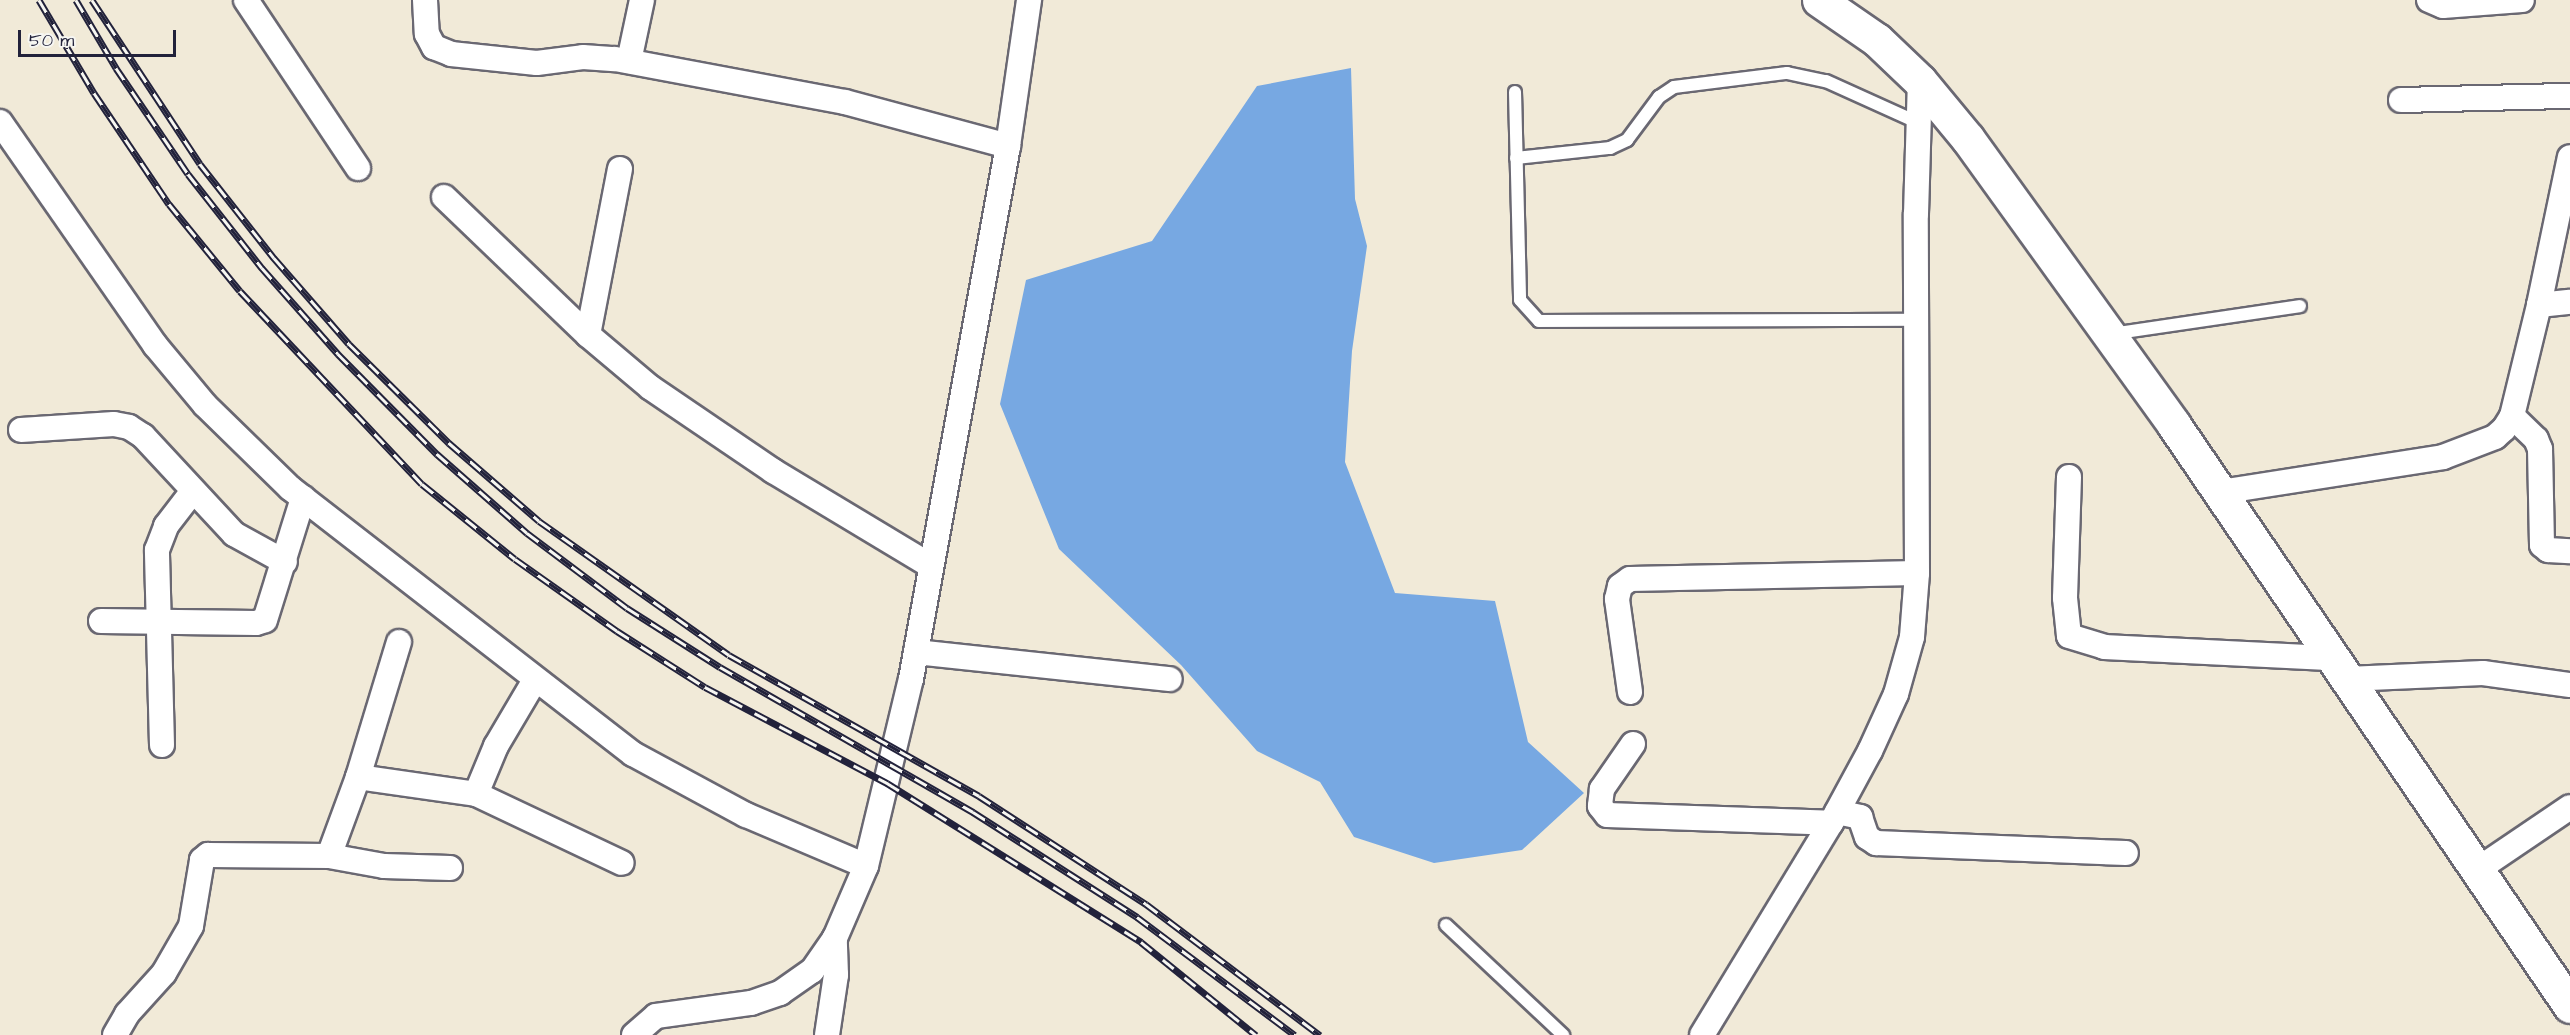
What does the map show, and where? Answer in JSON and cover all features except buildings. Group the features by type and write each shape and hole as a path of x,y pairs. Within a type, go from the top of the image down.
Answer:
{"highway":[{"path":"1819,0 1877,40 1920,81 1968,139 2220,492 2570,1006"}],"street":[{"path":"246,0 358,168"},
{"path":"425,0 431,41 434,47 451,54 537,63 583,57 629,61 845,102 1008,146"},
{"path":"629,61 642,0"},
{"path":"634,1035 656,1016 751,1002 780,993 812,971 835,938 866,866 916,652 1008,146 1029,0"},
{"path":"2429,0 2443,6 2522,0"},
{"path":"1702,1035 1834,818 1896,694 1912,637 1917,573 1916,320 1920,81"},
{"path":"2401,100 2570,96"},
{"path":"0,122 52,202 155,345 205,405 303,498 535,680 633,753 705,794 866,866"},
{"path":"2220,492 2443,457 2495,437 2512,416 2539,305 2570,157"},
{"path":"588,335 620,169"},
{"path":"444,197 588,335 714,432 931,566"},
{"path":"2539,305 2570,302"},
{"path":"2512,416 2536,439 2540,449 2542,545 2548,550 2570,551"},
{"path":"21,430 114,424 129,428 143,436 234,534 285,562"},
{"path":"2069,477 2065,598 2069,636 2104,647 2340,668 2483,674 2570,685"},
{"path":"162,745 160,621 156,568 159,538 193,491"},
{"path":"101,621 256,623 265,620 285,562 303,498"},
{"path":"1630,692 1617,599 1620,586 1630,579 1917,573"},
{"path":"328,856 358,777 399,642"},
{"path":"916,652 1170,679"},
{"path":"477,794 496,746 535,680"},
{"path":"1633,744 1602,789 1600,806 1607,815 1860,817 1867,837 1876,843 2126,853"},
{"path":"358,777 477,794 622,863"},
{"path":"2477,870 2570,807"},
{"path":"115,1035 127,1014 164,973 191,926 198,905 202,860 208,855 328,856 384,866 450,868"},
{"path":"827,1035 836,975 835,938"}],"lane":[{"path":"1516,158 1610,148 1627,140 1659,98 1674,87 1787,73 1826,81 1919,123"},
{"path":"1515,92 1520,300 1539,321 1916,320"},
{"path":"2110,335 2300,306"},
{"path":"1446,925 1563,1035"}],"water":[{"path":"1351,68 1355,199 1367,246 1352,351 1345,462 1395,593 1495,601 1528,742 1584,793 1522,850 1434,863 1354,837 1320,782 1257,751 1181,665 1059,549 1000,404 1026,280 1152,241 1257,86"}],"railway":[{"path":"39,0 94,93 169,204 240,291 422,484 515,559 617,631 705,687 887,783 1141,942 1256,1035"},
{"path":"76,0 116,68 188,174 262,268 338,354 437,454 527,533 627,608 720,667 973,812 1137,917 1295,1035"},
{"path":"92,0 200,164 274,258 349,344 449,443 539,521 729,655 979,796 1146,904 1320,1035"}]}
